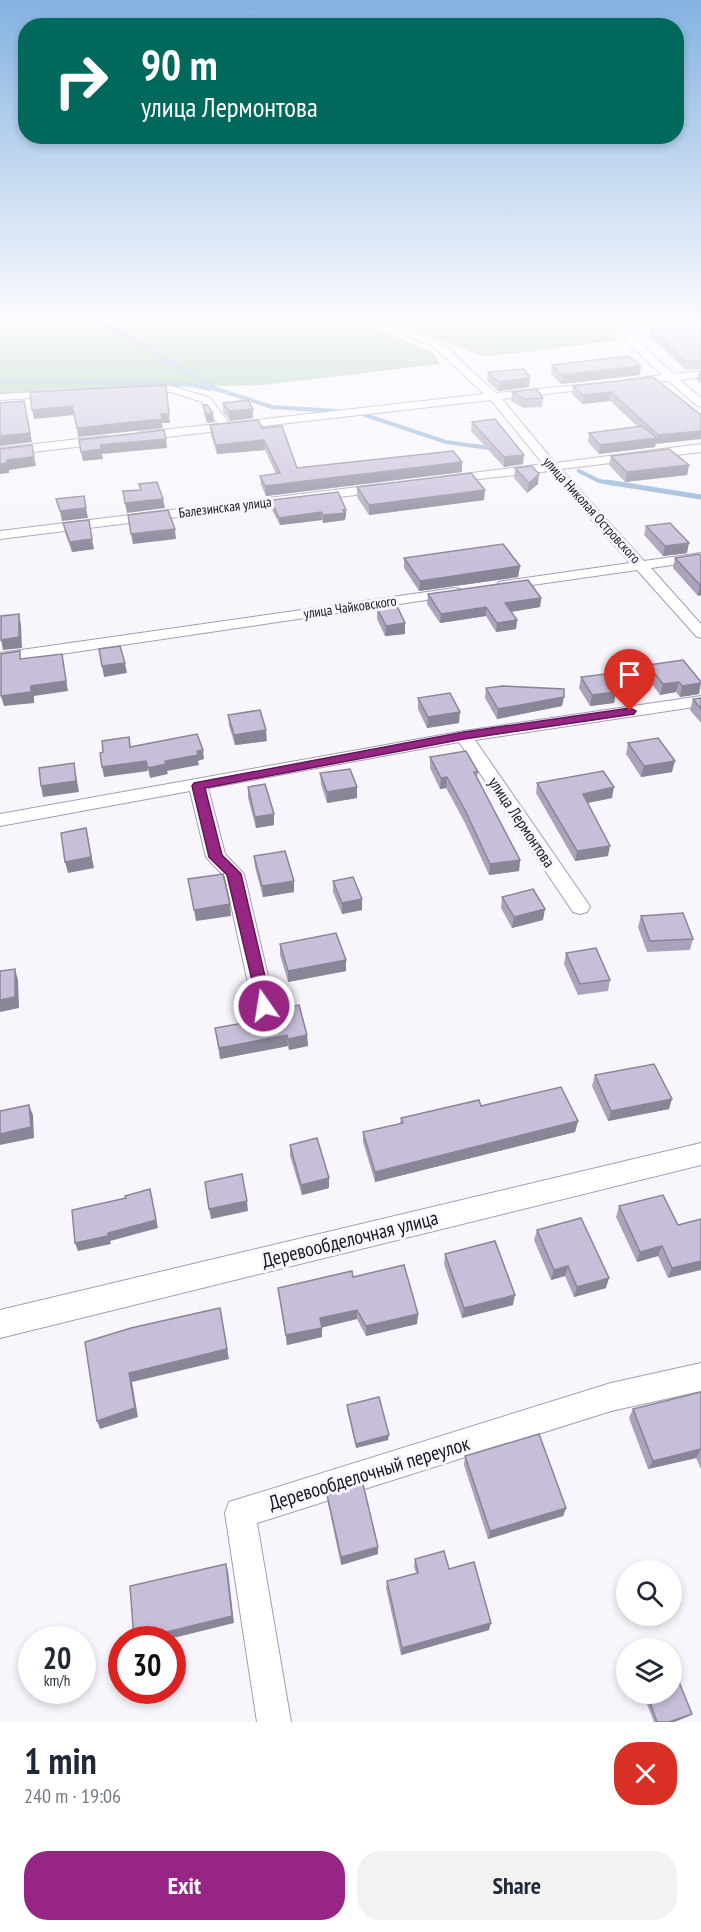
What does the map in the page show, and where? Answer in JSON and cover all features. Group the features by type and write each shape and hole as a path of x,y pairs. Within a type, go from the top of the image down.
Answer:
{"street":[{"path":"208,402 226,427"},
{"path":"0,452 438,402"},
{"name":"улица Николая Островского","path":"498,402 552,467 701,633"},
{"path":"434,482 701,448"},
{"name":"Балезинская улица","path":"0,535 399,486"},
{"path":"490,587 701,557"},
{"name":"улица Чайковского","path":"0,658 467,590"},
{"path":"0,820 198,786 464,736 701,701"},
{"name":"улица Лермонтова","path":"464,736 580,907"},
{"path":"198,786 216,857 234,874 264,1006"},
{"name":"Деревообделочная улица","path":"0,1324 701,1154"},
{"name":"Деревообделочный переулок","path":"274,1722 240,1513 612,1397 701,1377"}],"building":[{"path":"24,402 30,433 0,436 0,403"},
{"path":"31,402 168,402 169,414 161,414 162,419 77,428 72,406 32,410"},
{"path":"249,402 253,409 229,411 223,403"},
{"path":"622,402 685,402 701,415 701,431 658,435"},
{"path":"203,405 207,405 213,413 206,414"},
{"path":"495,419 524,455 504,457 472,422"},
{"path":"258,420 262,428 282,426 297,468 453,451 462,462 265,486 260,476 280,473 264,440 216,445 210,425"},
{"path":"642,426 657,438 600,445 589,433"},
{"path":"164,430 166,439 100,445 102,449 81,452 79,440"},
{"path":"32,445 34,457 7,460 7,463 0,464 0,449"},
{"path":"669,449 689,465 627,472 611,456"},
{"path":"532,466 539,474 529,483 515,468"},
{"path":"471,473 485,490 369,505 357,487"},
{"path":"157,482 163,499 125,503 123,491 141,490 139,484"},
{"path":"338,492 346,510 343,510 345,513 323,515 321,512 279,518 271,500"},
{"path":"84,496 86,508 60,511 56,499"},
{"path":"168,510 175,529 131,534 128,515"},
{"path":"89,520 92,539 70,542 63,523"},
{"path":"670,523 689,543 665,546 646,526"},
{"path":"503,544 520,566 420,581 404,558"},
{"path":"699,554 701,556 701,585 675,558"},
{"path":"528,580 541,598 505,603 517,620 497,623 486,607 441,614 428,594"},
{"path":"397,606 405,623 386,626 377,608"},
{"path":"19,614 19,637 1,640 1,616"},
{"path":"120,646 125,663 102,666 99,649"},
{"path":"20,651 20,659 62,654 66,681 31,686 31,692 1,696 1,654"},
{"path":"683,660 701,683 682,686 679,682 663,684 648,665"},
{"path":"605,674 616,692 592,695 581,677"},
{"path":"503,686 564,689 564,697 498,709 486,688"},
{"path":"450,693 460,712 428,717 418,698"},
{"path":"701,698 701,709 693,699"},
{"path":"260,710 266,730 234,735 228,715"},
{"path":"197,734 203,750 197,751 198,755 165,761 166,764 148,768 146,761 102,767 100,753 103,752 102,741 129,737 130,747"},
{"path":"658,738 675,761 644,766 628,743"},
{"path":"466,751 478,772 474,772 520,860 490,864 447,777 441,778 430,757"},
{"path":"74,763 76,781 41,786 39,768"},
{"path":"350,769 357,787 327,792 320,773"},
{"path":"603,771 614,787 583,794 610,846 577,851 537,783"},
{"path":"265,784 274,814 255,817 248,787"},
{"path":"86,828 91,857 65,862 61,833"},
{"path":"285,851 294,881 262,886 254,856"},
{"path":"223,874 230,904 194,910 188,879"},
{"path":"353,877 362,899 342,903 333,881"},
{"path":"533,889 545,909 514,917 502,897"},
{"path":"683,913 693,939 650,941 641,916"},
{"path":"336,933 346,960 288,971 280,944"},
{"path":"596,948 610,980 580,984 566,953"},
{"path":"15,969 15,997 0,1000 0,971"},
{"path":"299,1005 307,1035 288,1039 287,1035 219,1048 215,1028 282,1016 280,1008"},
{"path":"654,1064 672,1099 611,1111 595,1075"},
{"path":"561,1087 578,1121 375,1172 363,1132 403,1123 401,1118 479,1100 481,1106"},
{"path":"29,1105 31,1127 0,1134 0,1111"},
{"path":"317,1138 329,1178 301,1185 290,1145"},
{"path":"242,1174 247,1201 209,1209 205,1182"},
{"path":"150,1189 156,1220 108,1233 108,1236 75,1243 72,1210 126,1198 125,1196"},
{"path":"663,1195 678,1225 701,1219 701,1261 672,1268 662,1246 640,1252 619,1206"},
{"path":"581,1218 609,1278 577,1287 568,1266 554,1270 537,1230"},
{"path":"495,1241 515,1295 464,1308 445,1254"},
{"path":"404,1265 418,1314 366,1326 357,1310 320,1318 322,1328 286,1335 278,1288 352,1271 353,1277"},
{"path":"220,1308 227,1349 129,1373 135,1408 97,1421 85,1342 131,1328"},
{"path":"701,1392 701,1449 653,1461 633,1409"},
{"path":"379,1397 389,1435 356,1444 347,1405"},
{"path":"539,1434 566,1508 490,1531 465,1456"},
{"path":"363,1484 378,1547 341,1557 327,1495"},
{"path":"444,1551 449,1569 474,1562 491,1623 402,1648 387,1581 418,1573 415,1559"},
{"path":"226,1564 232,1616 186,1627 133,1626 130,1586"},
{"path":"682,1689 692,1714 669,1722 657,1722 651,1704 682,1704"}],"waterway":[{"path":"258,402 272,407 336,411"},
{"path":"365,415 446,442 496,449"},
{"path":"579,471 599,481 616,484"},
{"path":"607,482 701,497"}],"route":[{"path":"264,1006 234,874 216,857 198,786 464,736 630,711"}]}
